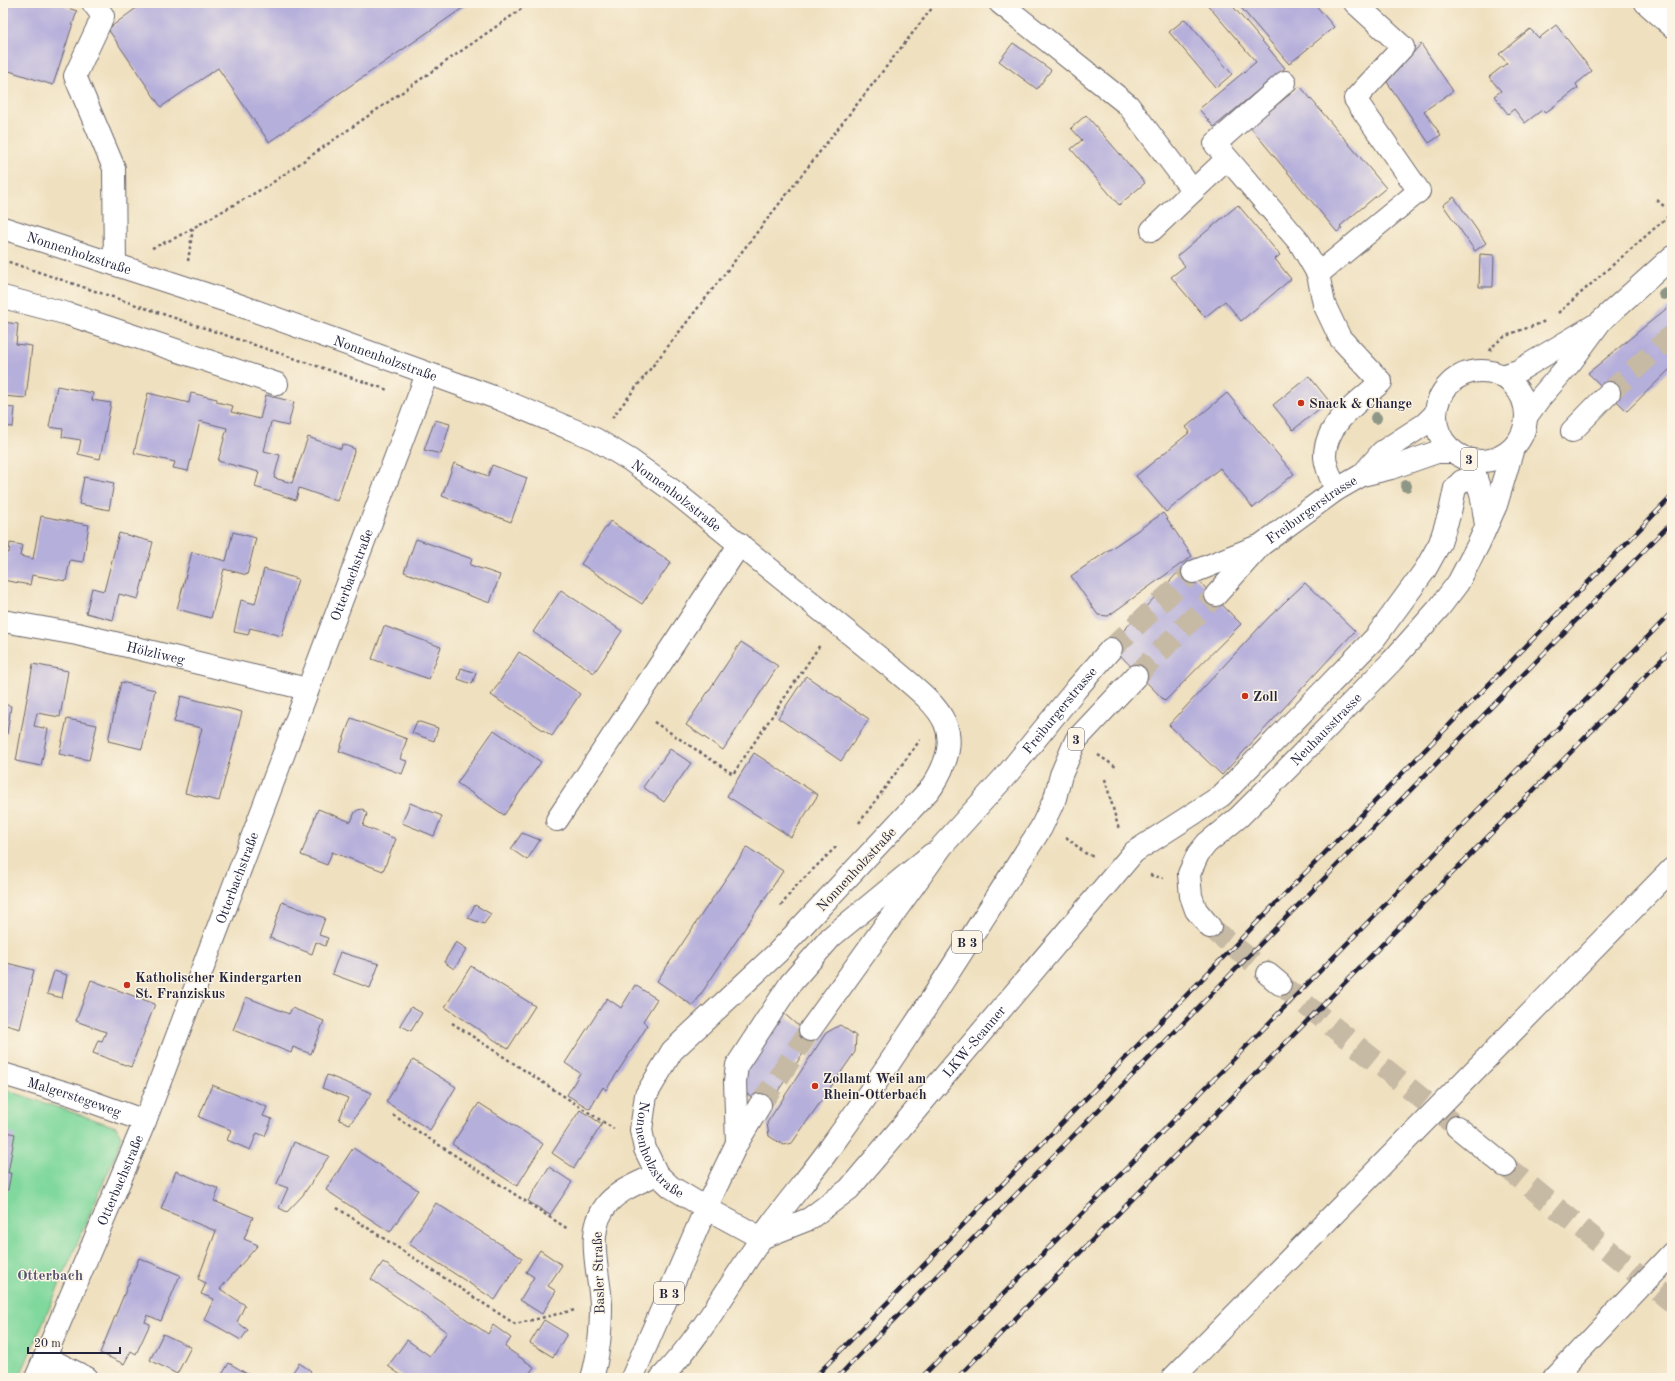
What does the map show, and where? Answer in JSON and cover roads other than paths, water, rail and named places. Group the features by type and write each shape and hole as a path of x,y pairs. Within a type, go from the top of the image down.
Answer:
{"street":[{"path":"93,3 103,16 75,76 114,168 115,264"},
{"path":"1000,3 1128,105 1194,191"},
{"path":"1318,274 1419,191 1355,99 1404,47 1355,3"},
{"path":"1646,3 1672,26"},
{"path":"1285,82 1215,144 1300,243 1318,274 1324,304 1340,338 1381,382 1350,409 1334,427 1327,444 1325,457 1327,469 1336,490"},
{"path":"1152,230 1227,159"},
{"name":"Nonnenholzstraße","path":"3,228 243,307 502,400 596,439 676,493 740,544 917,689 940,714 947,727 950,740 949,752 942,770 932,786 777,953 672,1051 646,1095 641,1130 645,1149 657,1174 671,1187 761,1238"},
{"name":"3","path":"1601,321 1571,362 1539,399 1526,417 1520,439 1513,448 1504,455 1492,460 1467,462 1449,447 1440,434 1436,413 1439,401 1449,384 1466,374 1493,374 1518,371 1601,321 1672,257"},
{"path":"3,297 68,314 278,384"},
{"name":"Otterbachstraße","path":"36,1378 145,1122 427,374"},
{"name":"3","path":"1493,374 1517,388 1522,397 1526,417"},
{"path":"1572,431 1609,393"},
{"name":"Freiburgerstrasse","path":"1362,475 1382,452 1425,424 1436,413"},
{"name":"Neuhausstrasse","path":"1210,927 1196,910 1191,896 1189,874 1193,864 1207,843 1239,817 1288,768 1392,661 1439,608 1458,583 1470,562 1496,505 1513,448"},
{"name":"Freiburgerstrasse","path":"1216,594 1261,545 1336,490 1362,475 1391,468 1437,452 1467,462"},
{"path":"1467,462 1481,493 1486,525"},
{"name":"LKW-Scanner","path":"761,1238 809,1219 849,1188 1134,852 1221,796 1374,638 1425,570 1440,543 1450,512 1455,488 1462,481 1467,462"},
{"path":"557,820 740,544"},
{"name":"Freiburgerstrasse","path":"1193,572 1261,545"},
{"name":"Hölzliweg","path":"3,621 77,634 307,689"},
{"name":"Freiburgerstrasse","path":"942,846 1009,772 1111,649"},
{"name":"3","path":"1045,821 1055,798 1061,775 1076,740 1136,676"},
{"path":"1050,721 1076,740"},
{"path":"1268,749 1288,768"},
{"name":"B 3","path":"661,1378 678,1361 706,1325 761,1238 830,1148 889,1063 1045,821"},
{"path":"810,1030 942,846"},
{"path":"736,1143 735,1082 737,1065 790,984 831,937 942,846"},
{"path":"1173,1378 1672,869"},
{"name":"Malgerstegeweg","path":"3,1074 70,1094 145,1122"},
{"name":"B 3","path":"632,1378 736,1143 760,1105"},
{"path":"1457,1127 1505,1166"},
{"name":"Basler Straße","path":"592,1378 597,1360 601,1305 595,1247 597,1224 609,1202 629,1188 657,1174"},
{"path":"1554,1378 1672,1253"},
{"path":"45,1357 86,1378"}],"tunnel":[{"path":"1609,393 1672,335"},
{"path":"1111,649 1193,572"},
{"path":"1136,676 1216,595"},
{"path":"1210,927 1268,974"},
{"path":"1280,984 1457,1127"},
{"path":"760,1105 810,1030"},
{"path":"1505,1166 1672,1302"}],"railway":[{"path":"814,1378 1672,496"},
{"path":"837,1378 1672,522"},
{"path":"921,1378 1672,612"},
{"path":"957,1378 1672,649"}],"place":[{"name":"Snack & Change","path":"1301,403"},
{"name":"Zoll","path":"1245,696"},
{"name":"Katholischer Kindergarten St. Franziskus","path":"127,985"},
{"name":"Zollamt Weil am Rhein-Otterbach","path":"815,1086"}],"district":[{"name":"Otterbach","path":"50,1275"}]}
